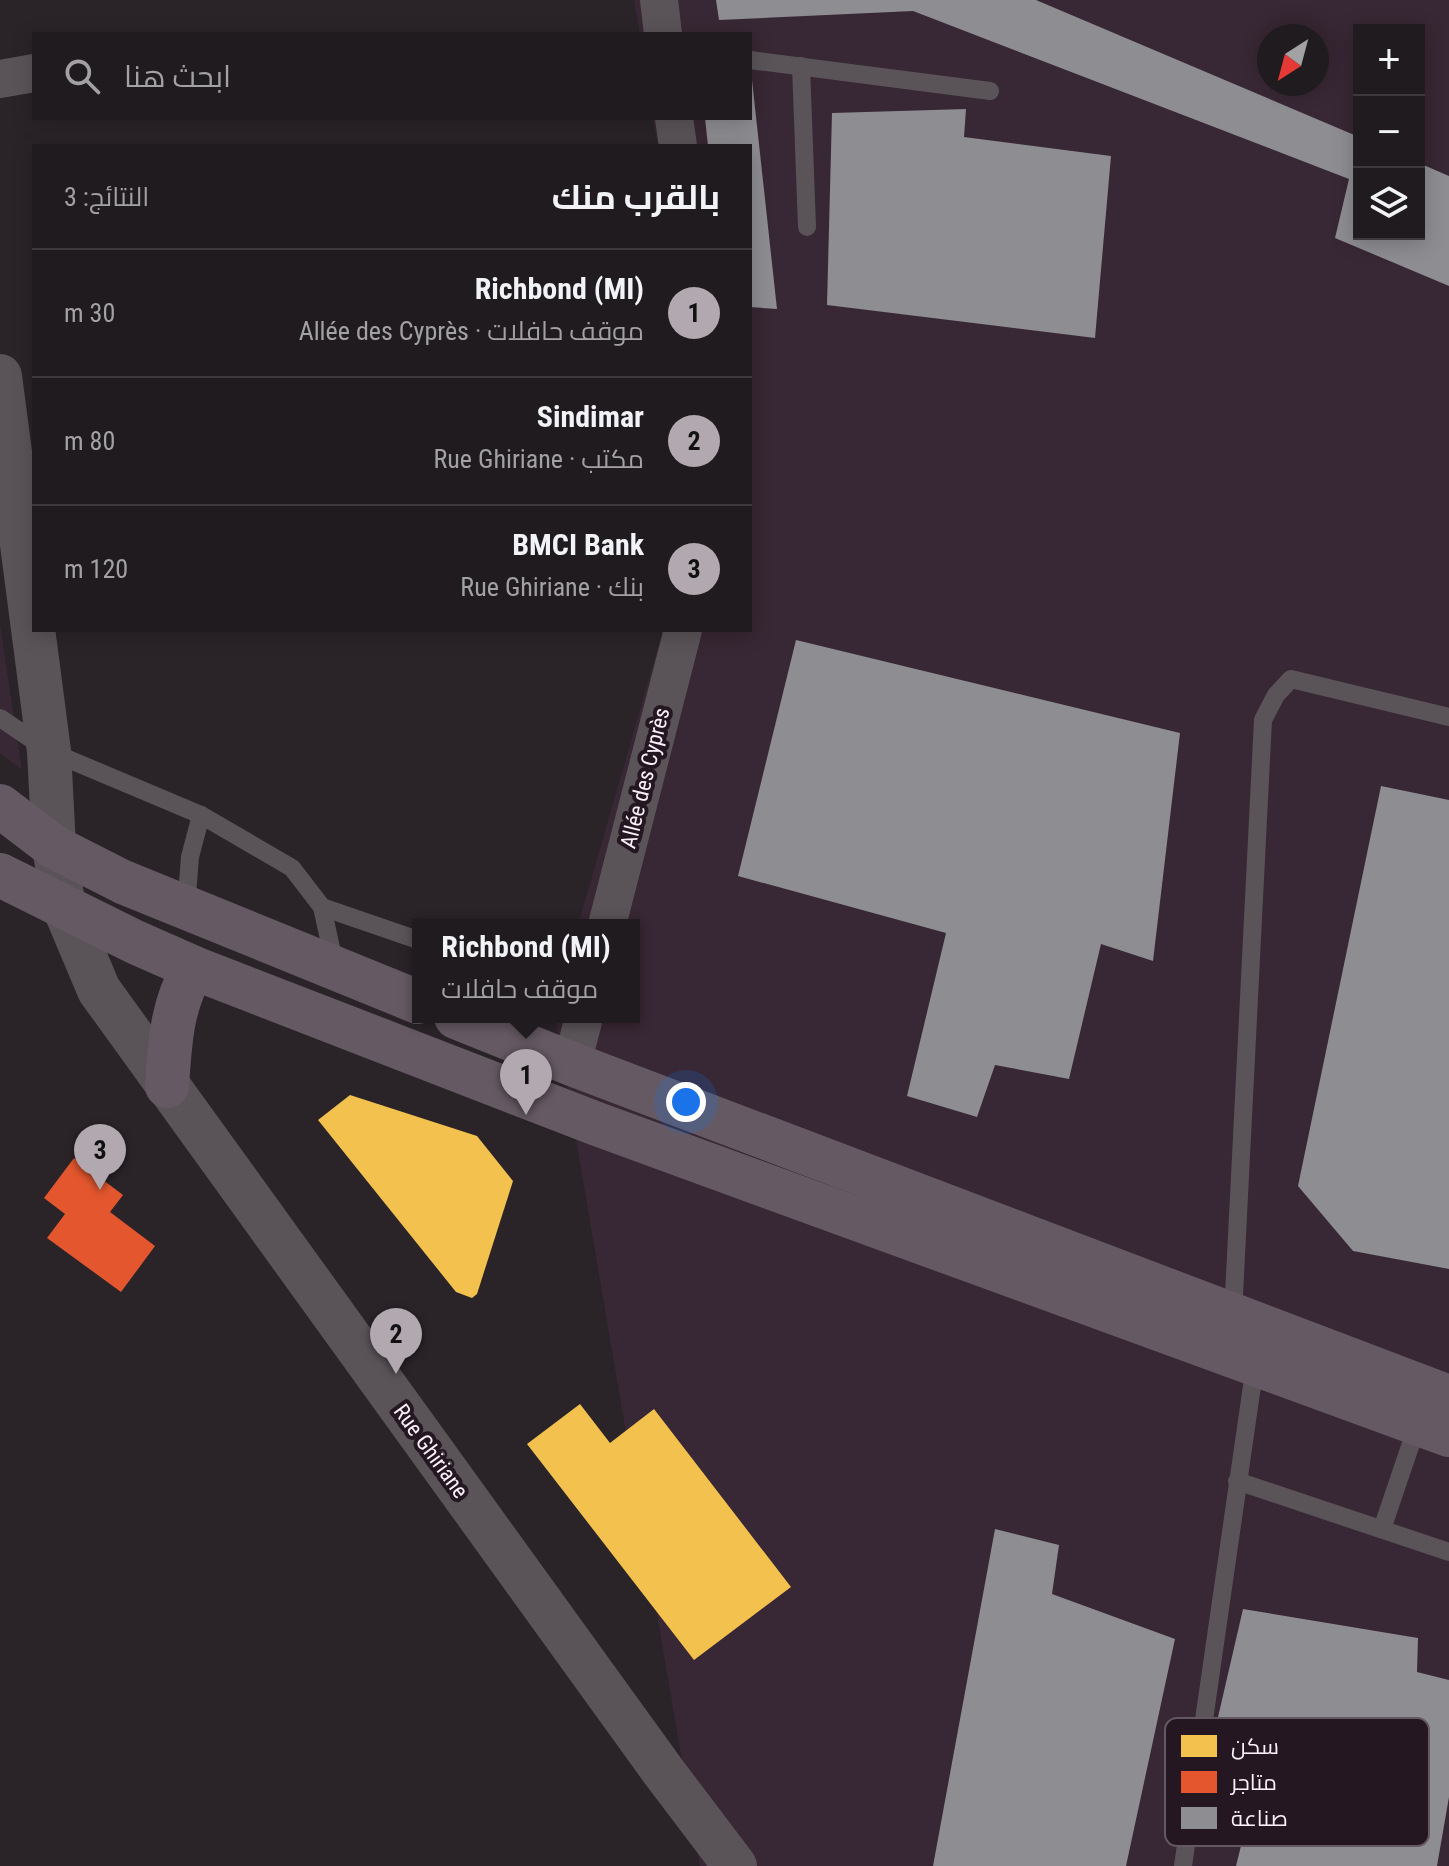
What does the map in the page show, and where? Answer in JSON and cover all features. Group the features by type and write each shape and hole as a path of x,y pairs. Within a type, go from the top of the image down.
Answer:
{"main road":[{"path":"0,806 54,847 123,882 412,1000"},
{"path":"1,877 194,968 611,1129 1255,1365 1439,1418"},
{"path":"167,1086 173,1012 194,968"},
{"path":"484,1023 572,1064 1233,1315 1439,1418"}],"street":[{"path":"659,0 663,32"},
{"path":"0,79 32,73"},
{"path":"674,120 678,144"},
{"name":"Rue Ghiriane","path":"1,391 32,624"},
{"name":"Rue Ghiriane","path":"33,632 49,751 54,847 64,907 99,990 735,1866"},
{"name":"Allée des Cyprès","path":"609,919 682,632"},
{"path":"1,877 54,847"},
{"path":"572,1064 582,1023"}],"lane":[{"path":"752,60 990,91"},
{"path":"801,66 807,227"},
{"path":"1233,1315 1263,720 1276,695 1291,679 1449,717"},
{"path":"0,718 49,751 201,815 292,868 322,907 335,968"},
{"path":"186,908 190,857 201,815"},
{"path":"322,907 412,938"},
{"path":"1204,1718 1255,1365"},
{"path":"1382,1529 1439,1418"},
{"path":"1237,1481 1449,1552"},
{"path":"1183,1866 1186,1846"}],"shaded area":[{"path":"634,0 1449,0 1449,1866 700,1866 556,1023 640,1023 640,919 580,919 662,632 752,632 752,144 658,144 653,120 752,120 752,32 640,32"},
{"path":"0,625 22,770 0,753"}],"building: سكن":[{"path":"350,1095 477,1136 513,1181 477,1294 472,1298 456,1292 318,1120"},
{"path":"580,1404 610,1443 654,1409 791,1587 694,1660 527,1444"}],"building: متاجر":[{"path":"74,1158 123,1195 110,1212 155,1246 121,1292 47,1238 65,1214 44,1198"}],"building: صناعة":[{"path":"716,0 1036,0 1353,134 1353,240 1425,240 1425,166 1449,176 1449,286 1335,238 1349,179 913,11 719,20"},
{"path":"752,80 777,309 752,307 752,144 708,144 705,120 752,120"},
{"path":"966,109 964,137 1111,156 1095,338 827,305 832,113"},
{"path":"796,640 1180,733 1153,961 1101,944 1069,1079 995,1065 977,1117 907,1096 946,933 738,876"},
{"path":"1381,786 1449,800 1449,1269 1353,1251 1298,1186"},
{"path":"995,1529 1059,1545 1052,1594 1175,1639 1126,1866 933,1866"},
{"path":"1243,1609 1418,1638 1417,1672 1449,1680 1449,1797 1437,1866 1236,1866 1241,1846 1429,1846 1429,1718 1218,1718"}],"place":[{"name":"Richbond (MI)","path":"526,1115"},
{"name":"BMCI Bank","path":"100,1190"},
{"name":"Sindimar","path":"396,1374"}]}
